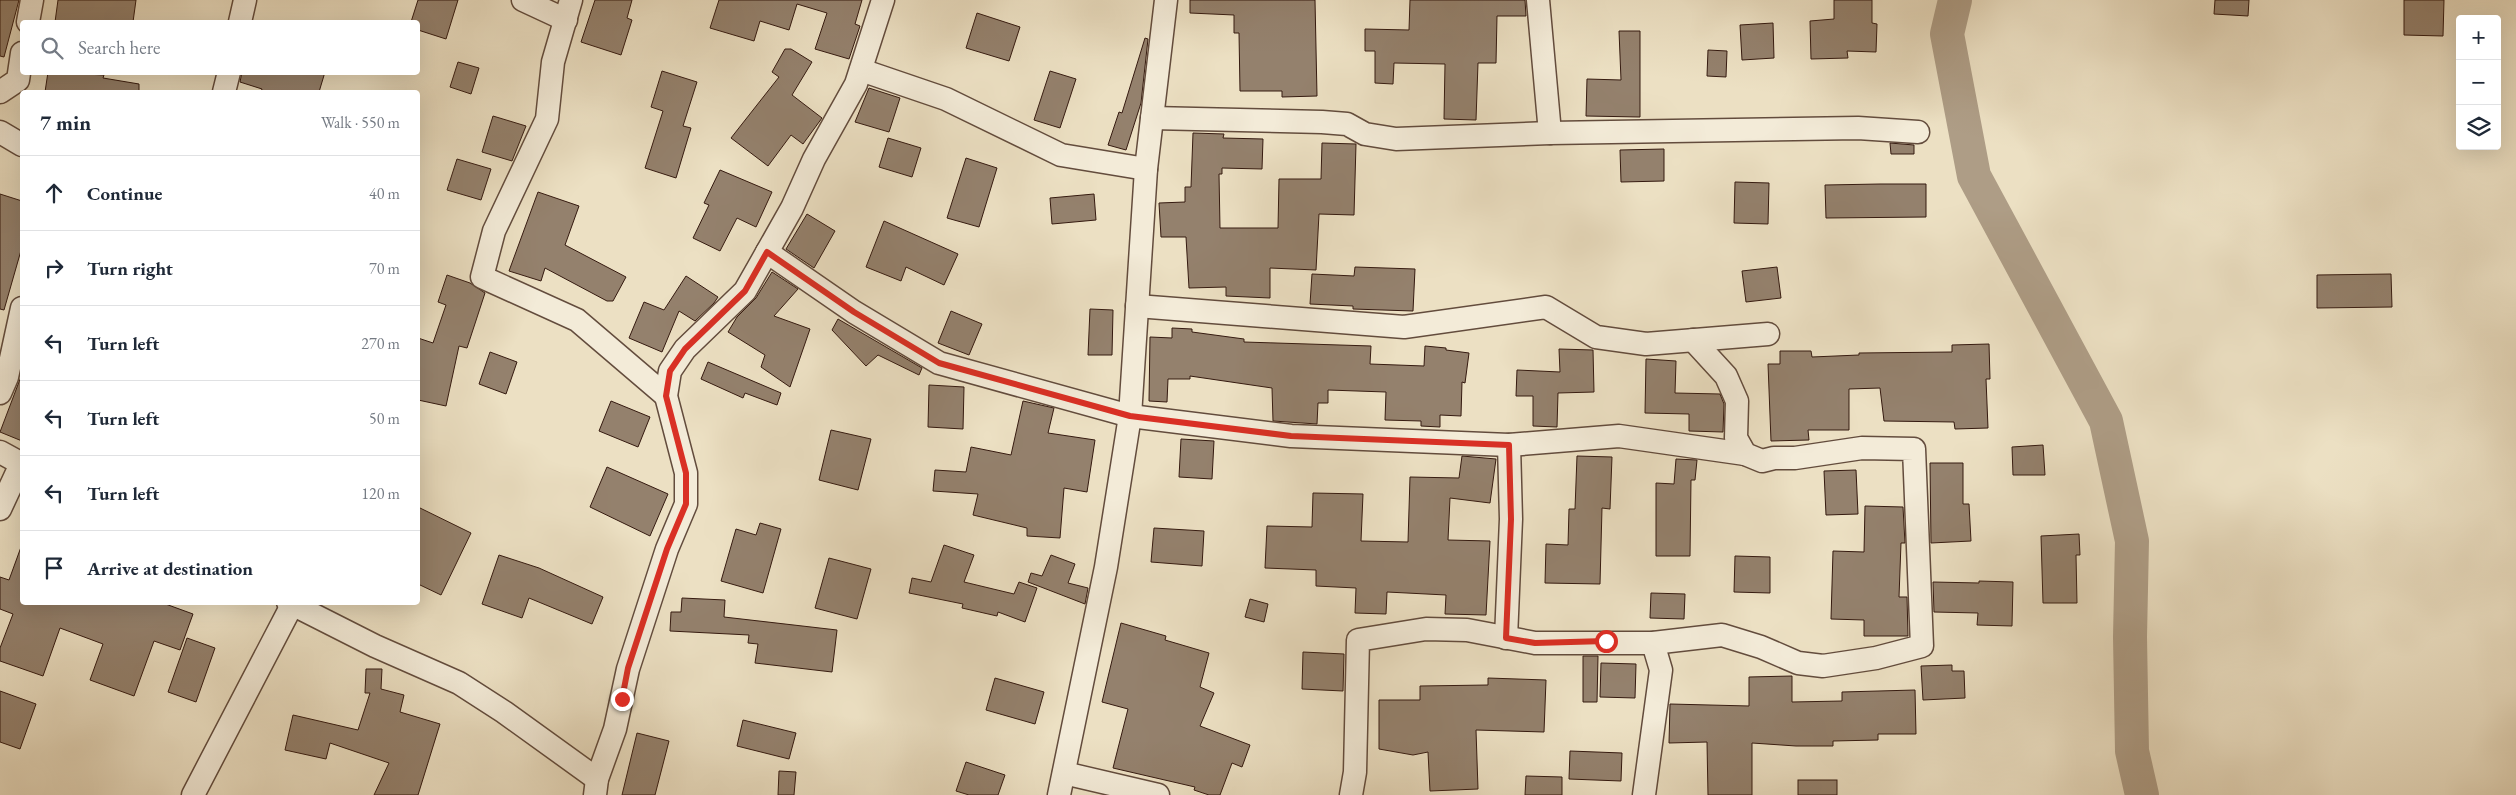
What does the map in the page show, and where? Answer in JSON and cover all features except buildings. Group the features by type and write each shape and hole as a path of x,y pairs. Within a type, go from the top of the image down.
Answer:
{"street":[{"path":"28,20 32,0"},
{"path":"241,20 246,0"},
{"path":"523,0 569,10 553,62 547,119 494,232 482,277 577,320 666,396"},
{"path":"292,605 376,646 459,683 504,712 596,787 614,729 628,668 667,549 686,504 686,473 666,396 670,371 685,349 745,291 792,208 814,159 856,84 883,0"},
{"path":"1059,795 1106,567 1130,416 1146,169 1166,0"},
{"path":"1538,0 1550,133"},
{"path":"0,92 18,80 20,66"},
{"path":"861,70 946,99 1061,155 1146,169"},
{"path":"224,90 228,75"},
{"path":"1152,118 1347,124 1365,134 1396,139 1550,133 1858,128 1918,132"},
{"path":"0,132 20,144"},
{"path":"767,252 854,312 939,363 1130,416 1291,436 1509,445 1619,436 1744,454 1762,461 1862,448 1914,449 1922,646 1913,646 1876,658 1823,666 1798,664 1761,647 1722,635 1653,643 1535,643 1467,630 1426,629 1358,640 1354,772 1351,795"},
{"path":"1137,306 1404,327 1546,307 1596,337 1646,344 1768,334"},
{"path":"0,392 7,377 20,317"},
{"path":"1694,340 1726,376 1737,401 1736,438 1744,454"},
{"path":"1506,638 1511,519 1509,445"},
{"path":"0,452 20,463"},
{"path":"0,509 20,468"},
{"path":"193,795 289,605"},
{"path":"1644,795 1661,670 1653,643"},
{"path":"1064,773 1158,795"}],"waterway":[{"path":"1955,0 1947,34 1974,176 2106,421 2132,541 2130,637 2132,751 2142,795"}],"route":[{"path":"622,699 628,668 667,549 686,504 686,473 666,396 670,371 685,349 745,291 767,252 854,312 939,363 1130,416 1291,436 1509,445 1511,519 1506,638 1535,643 1606,641"}]}
